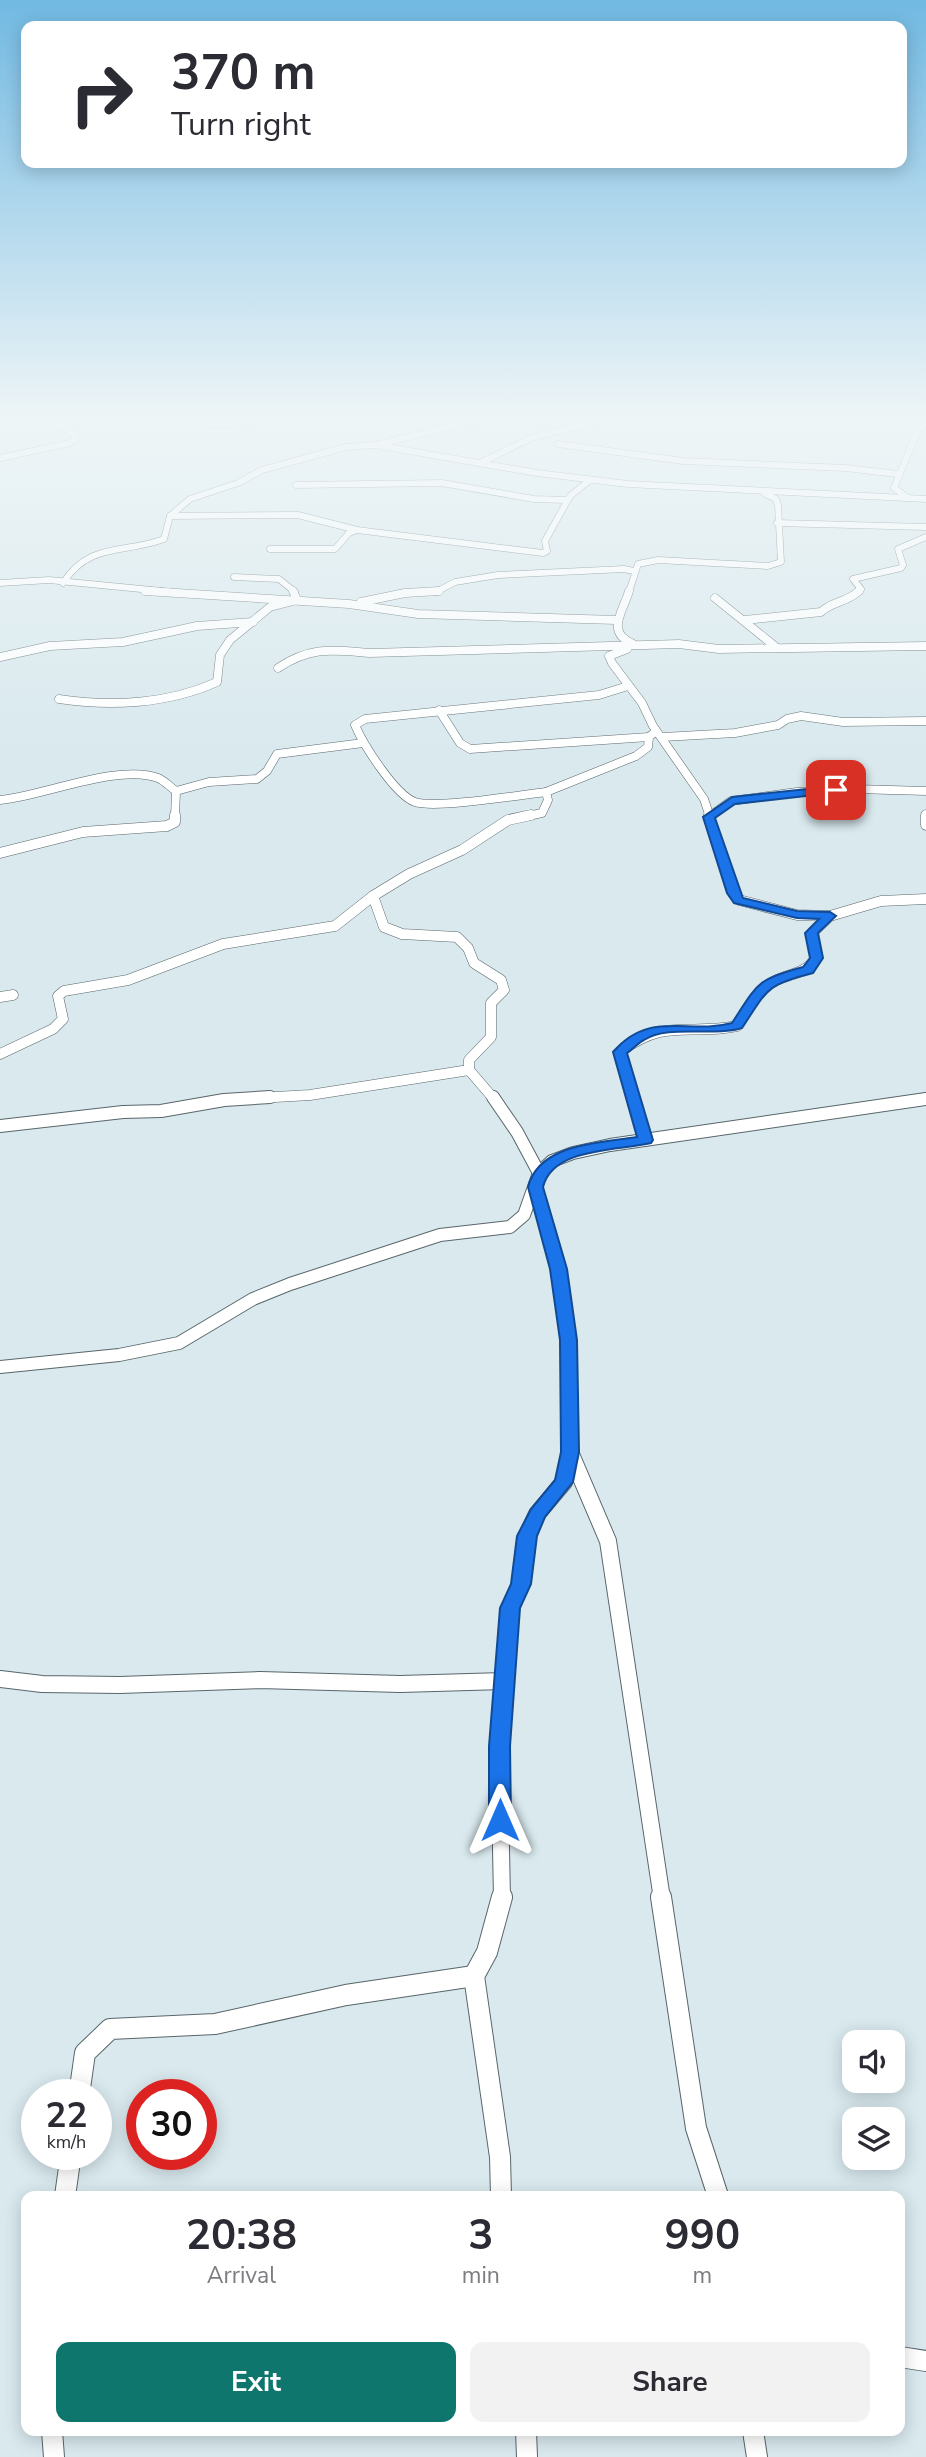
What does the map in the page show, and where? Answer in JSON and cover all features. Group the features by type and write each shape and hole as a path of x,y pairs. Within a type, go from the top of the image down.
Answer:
{"street":[{"path":"63,583 71,567 81,559 164,539 167,528"},
{"path":"349,528 542,553 547,551 545,541 554,528"},
{"path":"635,647 622,640 616,632 616,620 622,614 638,564 648,561 779,564 777,528"},
{"path":"270,549 335,549 349,533 358,530"},
{"path":"745,620 816,613 828,605 848,601 862,589 853,579 901,568 903,565 898,549 926,537"},
{"path":"349,604 405,593 436,592 455,582 498,575 624,569 634,571"},
{"path":"234,577 279,579 296,593 297,600"},
{"path":"0,583 19,579 349,604 418,614 616,620"},
{"path":"715,597 776,646"},
{"path":"59,699 80,704 128,702 203,690 217,682 220,655 230,640 270,607 297,600"},
{"path":"0,657 50,646 123,642 197,626 253,622"},
{"path":"278,668 291,658 333,648 370,653 678,644 719,649 776,646 926,646"},
{"path":"635,647 609,656 613,671 642,703 656,735 704,799 733,893 739,900 797,915 830,916 881,901 926,899"},
{"path":"628,685 599,695 439,710 358,722 355,728 363,743 402,793 414,802 444,803 547,792 636,756 648,747 656,735"},
{"path":"439,710 460,743 470,749 656,735 735,733 778,725 787,719 801,716 843,722 926,721"},
{"path":"0,800 59,790 96,779 133,776 155,777 176,791 213,781 242,782 260,778 268,771 271,759 277,754 363,743"},
{"path":"709,817 732,801 755,797 845,789 926,791"},
{"path":"0,853 83,832 167,827 175,822 176,791"},
{"path":"0,1054 53,1028 63,1019 62,1004 58,996 64,991 128,979 223,944 335,926 373,896 409,874 462,850 508,820 542,813 548,800 547,792"},
{"path":"926,815 926,825"},
{"path":"373,896 384,927 402,934 457,937 468,948 474,963 501,980 504,990 491,1003 491,1037 469,1060 469,1070 487,1088 523,1140 537,1180 559,1269 568,1340 570,1452 564,1482 537,1514 527,1536 521,1584 510,1608 499,1746 502,1903 487,1952 474,1976 500,2157 501,2191"},
{"path":"646,1140 620,1052 641,1035 660,1029 725,1029 737,1026 760,990 775,978 808,970 816,958 812,933 830,916"},
{"path":"0,997 13,995"},
{"path":"0,1126 124,1112 161,1111 224,1100 310,1095 469,1070"},
{"path":"0,1367 119,1355 179,1343 253,1299 290,1284 440,1236 510,1227 524,1215 537,1180 552,1161 573,1153 926,1099"},
{"path":"570,1452 608,1541 696,2128 716,2191"},
{"path":"0,1679 43,1684 120,1685 260,1681 400,1684 504,1681"},
{"path":"81,2079 85,2053 110,2029 215,2024 346,1994 474,1976"},
{"path":"66,2191 69,2170"},
{"path":"905,2358 926,2361"},
{"path":"52,2436 54,2457"},
{"path":"526,2436 527,2457"},
{"path":"754,2436 757,2457"}],"route":[{"path":"500,1820 499,1746 510,1608 521,1584 527,1536 537,1514 564,1482 570,1452 568,1340 559,1269 536,1187 539,1173 552,1161 573,1153 646,1140 620,1052 641,1035 660,1029 725,1029 737,1026 760,990 775,978 808,970 816,958 812,933 830,916 797,915 739,900 733,893 709,817 732,801 797,792 836,790"}]}
